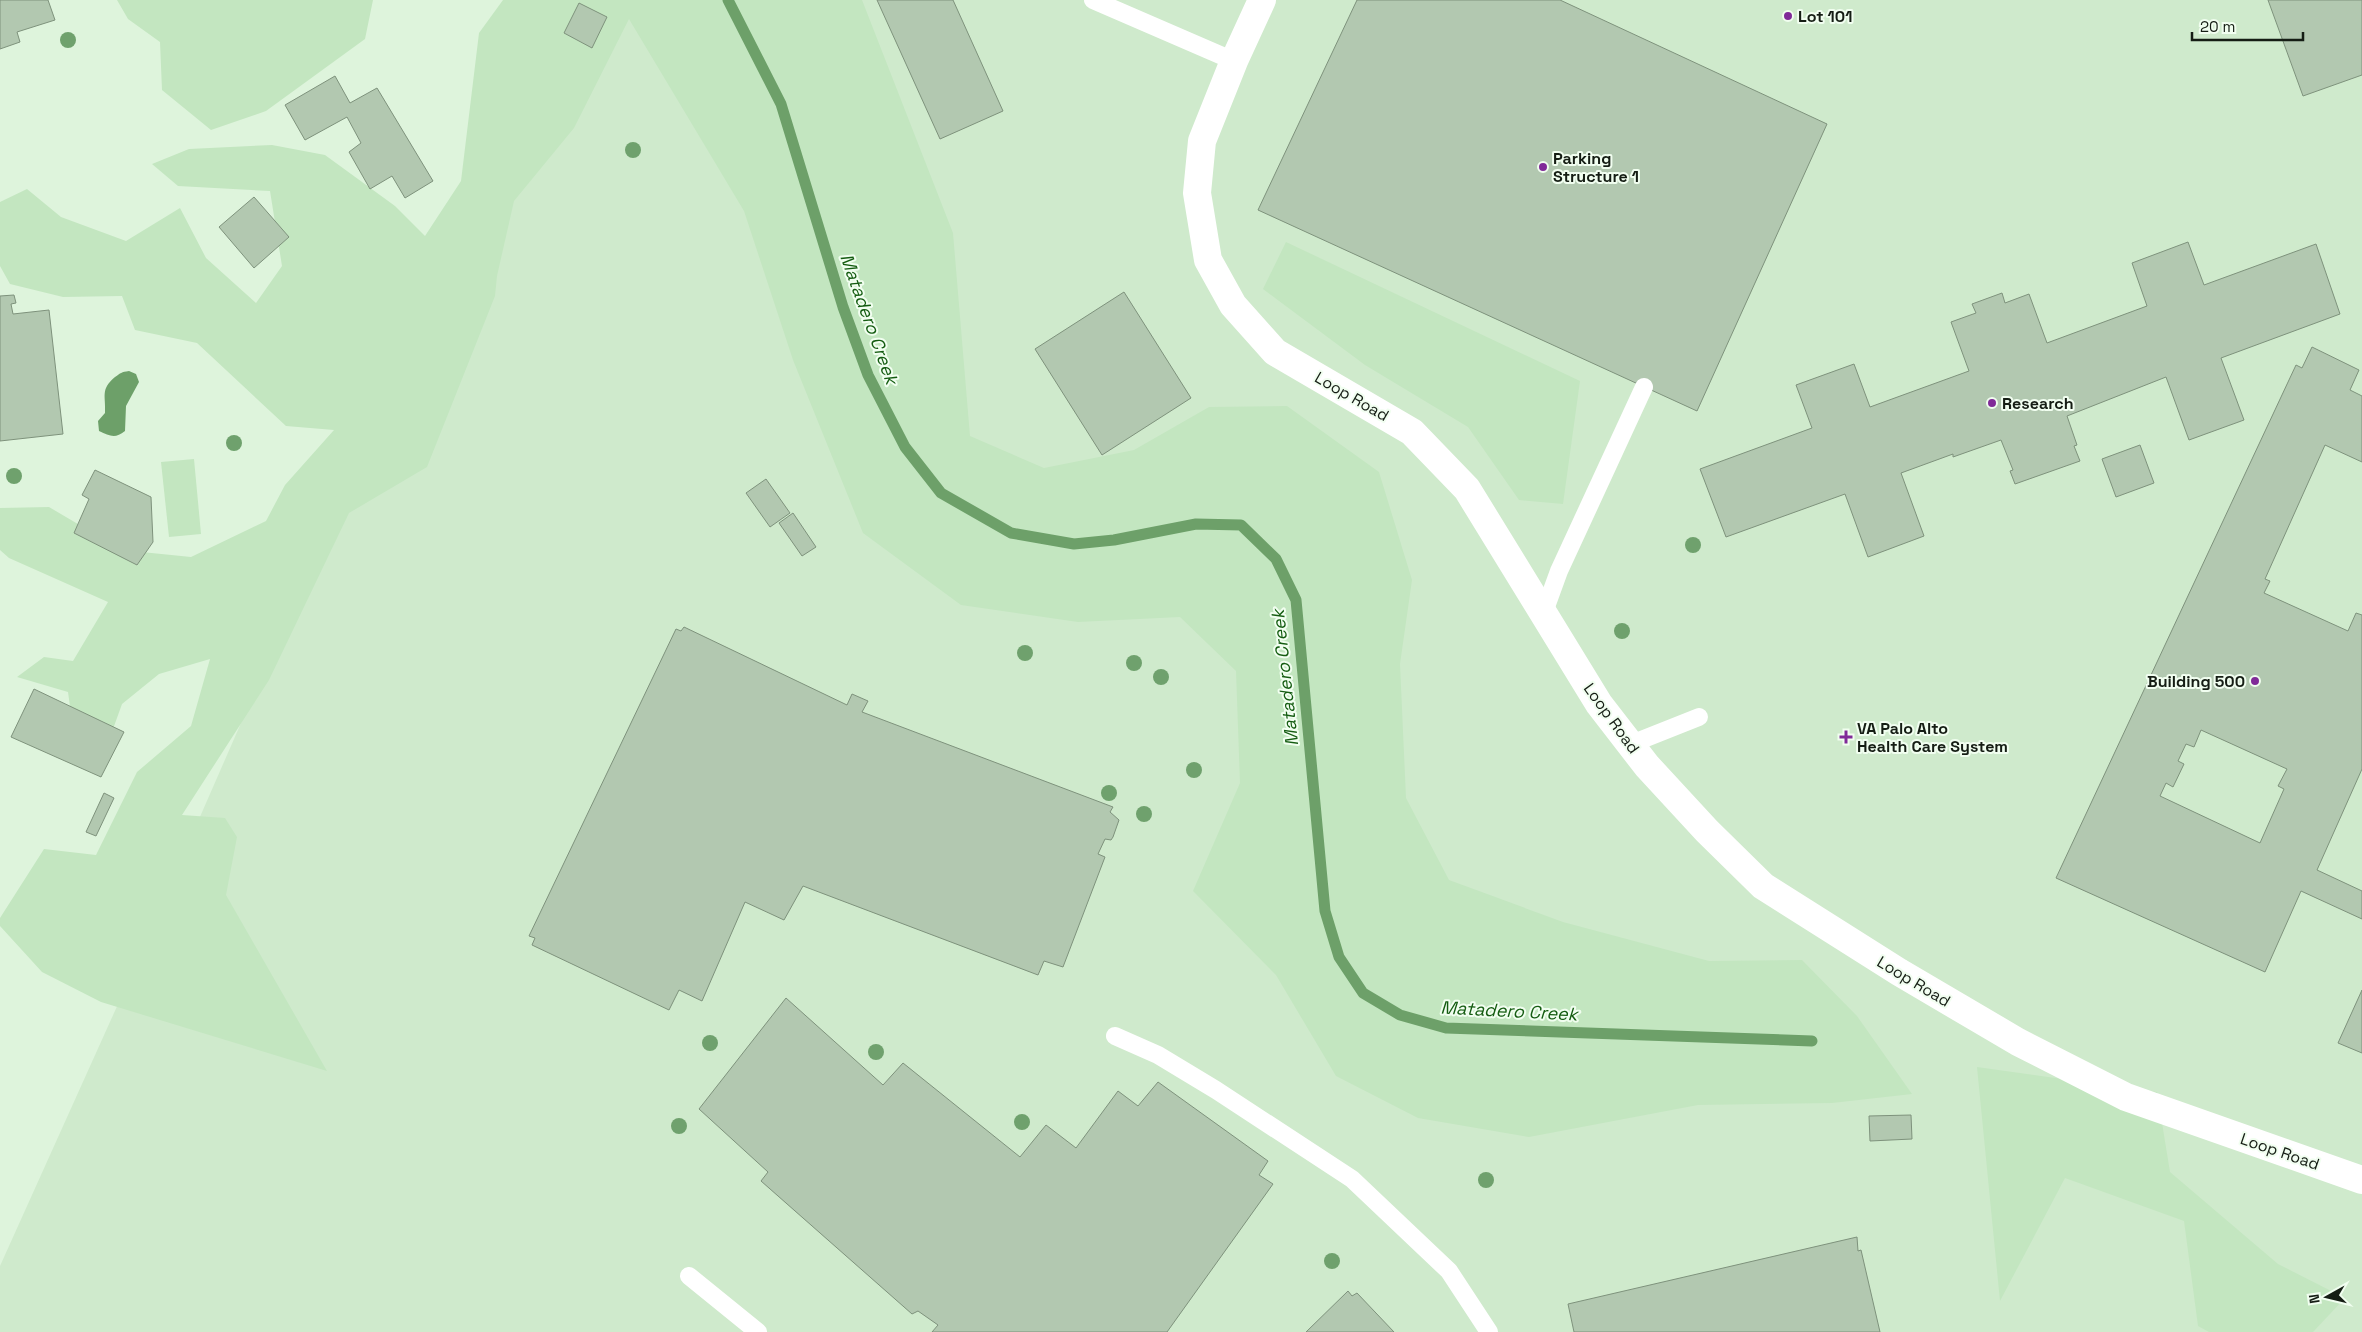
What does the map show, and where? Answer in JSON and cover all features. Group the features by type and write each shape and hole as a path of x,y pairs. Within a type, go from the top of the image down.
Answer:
{"street":[{"name":"Loop Road","path":"1262,0 1234,61 1202,141 1197,193 1208,260 1233,305 1274,352 1412,432 1467,489 1599,704 1647,766 1707,832 1763,886 1899,972 2018,1042 2126,1097 2362,1180"}],"lane":[{"path":"1093,0 1234,61"},
{"path":"1544,614 1558,571 1644,387"},
{"path":"1631,744 1699,717"},
{"path":"1115,1036 1158,1055 1216,1090 1352,1179 1449,1270 1489,1332"},
{"path":"689,1276 758,1332"}],"shaded area":[{"path":"117,0 373,0 365,39 266,111 211,130 162,90 160,42 128,19"},
{"path":"503,0 862,0 953,233 970,436 1044,468 1134,450 1209,407 1287,406 1379,472 1412,580 1400,664 1406,798 1449,880 1563,922 1709,961 1802,960 1857,1016 1912,1094 1832,1103 1698,1105 1529,1137 1418,1118 1336,1076 1276,975 1193,891 1240,783 1236,671 1180,617 1078,622 961,605 863,533 793,360 744,211 629,19 574,128 514,201 497,276 495,296 427,467 349,513 269,680 182,815 225,818 237,837 226,895 327,1071 101,1002 42,972 0,926 0,918 44,849 96,855 137,772 191,726 210,659 159,674 122,704 108,743 73,728 68,692 17,677 44,657 73,661 108,602 9,558 0,550 0,508 49,507 122,550 191,557 266,521 285,485 334,430 286,426 197,343 135,330 122,296 63,297 10,284 0,266 0,202 27,189 61,217 126,241 180,208 206,258 256,303 282,266 270,191 178,186 152,164 189,149 272,145 325,155 395,206 425,236 461,181 479,33"},
{"path":"557,0 2362,0 2362,1332 0,1332 0,1266 123,993"},
{"path":"1286,242 1580,381 1563,504 1519,500 1468,427 1365,365 1263,289"},
{"path":"129,371 136,374 139,382 126,406 125,431 115,436 99,431 98,421 105,413 107,386 115,377"},
{"path":"194,459 201,534 169,537 161,462"},
{"path":"1977,1067 2157,1092 2170,1172 2278,1264 2345,1298 2313,1332 2209,1332 2198,1326 2184,1221 2065,1178 2000,1301"}],"building":[{"path":"0,0 48,0 55,20 17,32 20,42 0,49"},
{"path":"877,0 953,0 1003,111 940,139"},
{"name":"Parking Structure 1","path":"1357,0 1560,0 1827,124 1697,411 1258,210"},
{"path":"2268,0 2362,0 2362,75 2303,96"},
{"path":"579,3 607,17 592,48 564,33"},
{"path":"335,76 350,103 377,88 433,181 405,198 392,176 370,189 349,152 361,143 347,117 305,140 285,105"},
{"path":"254,197 289,237 254,268 219,227"},
{"name":"Research","path":"2188,242 2204,285 2316,244 2340,314 2221,358 2244,420 2189,440 2166,377 2067,416 2077,445 2074,446 2080,461 2015,484 2010,471 2013,470 2001,440 1953,457 1953,454 1901,473 1924,536 1868,557 1845,494 1726,537 1700,469 1812,428 1796,385 1854,364 1870,407 1969,371 1951,322 1976,313 1972,304 2002,293 2005,303 2029,294 2047,343 2147,306 2132,263"},
{"path":"1124,292 1191,398 1102,455 1035,349"},
{"path":"14,295 16,303 11,304 13,314 49,310 63,434 0,441 0,296"},
{"name":"Building 500","path":"2312,347 2359,370 2350,390 2362,396 2362,462 2325,445 2265,579 2270,581 2264,593 2348,631 2356,613 2362,615 2362,769 2317,870 2362,891 2362,919 2301,891 2265,972 2056,878 2296,365 2302,368","holes":["2201,730 2287,769 2278,786 2284,789 2260,843 2160,796 2166,783 2173,787 2184,764 2178,761 2186,744 2194,747"]},
{"path":"2140,445 2154,483 2116,497 2102,459"},
{"path":"95,470 151,497 153,542 137,565 74,533 89,499 82,495"},
{"path":"766,479 790,513 770,527 746,493"},
{"path":"793,513 816,547 802,556 779,523"},
{"path":"684,627 847,705 852,694 868,701 862,712 1113,807 1110,812 1119,820 1113,837 1111,840 1105,839 1098,854 1105,857 1063,967 1044,961 1038,975 803,886 784,920 745,902 702,1001 679,990 669,1010 532,945 535,938 529,936 676,629 681,631"},
{"path":"34,689 124,732 101,777 11,737"},
{"path":"104,793 114,798 96,836 86,832"},
{"path":"2362,990 2362,1053 2338,1043"},
{"path":"786,998 883,1085 903,1063 1020,1157 1046,1125 1076,1148 1118,1091 1138,1106 1158,1082 1268,1161 1259,1175 1273,1184 1167,1332 932,1332 938,1325 918,1311 912,1314 761,1181 768,1172 699,1109"},
{"path":"1911,1115 1912,1139 1870,1141 1869,1116"},
{"path":"1857,1237 1858,1251 1861,1250 1880,1332 1574,1332 1568,1304"},
{"path":"1348,1291 1352,1296 1357,1293 1394,1332 1306,1332"}],"waterway":[{"name":"Matadero Creek","path":"728,0 781,104 843,307 868,375 905,447 941,493 1011,533 1074,544 1114,540 1196,524 1241,525 1276,559 1296,600 1325,911 1339,957 1363,993 1400,1015 1446,1028 1812,1041"}],"place":[{"name":"Lot 101","path":"1788,16"},
{"name":"Parking Structure 1","path":"1543,167"},
{"name":"Research","path":"1992,403"},
{"name":"Building 500","path":"2255,681"},
{"name":"VA Palo Alto Health Care System","path":"1846,737"}]}
